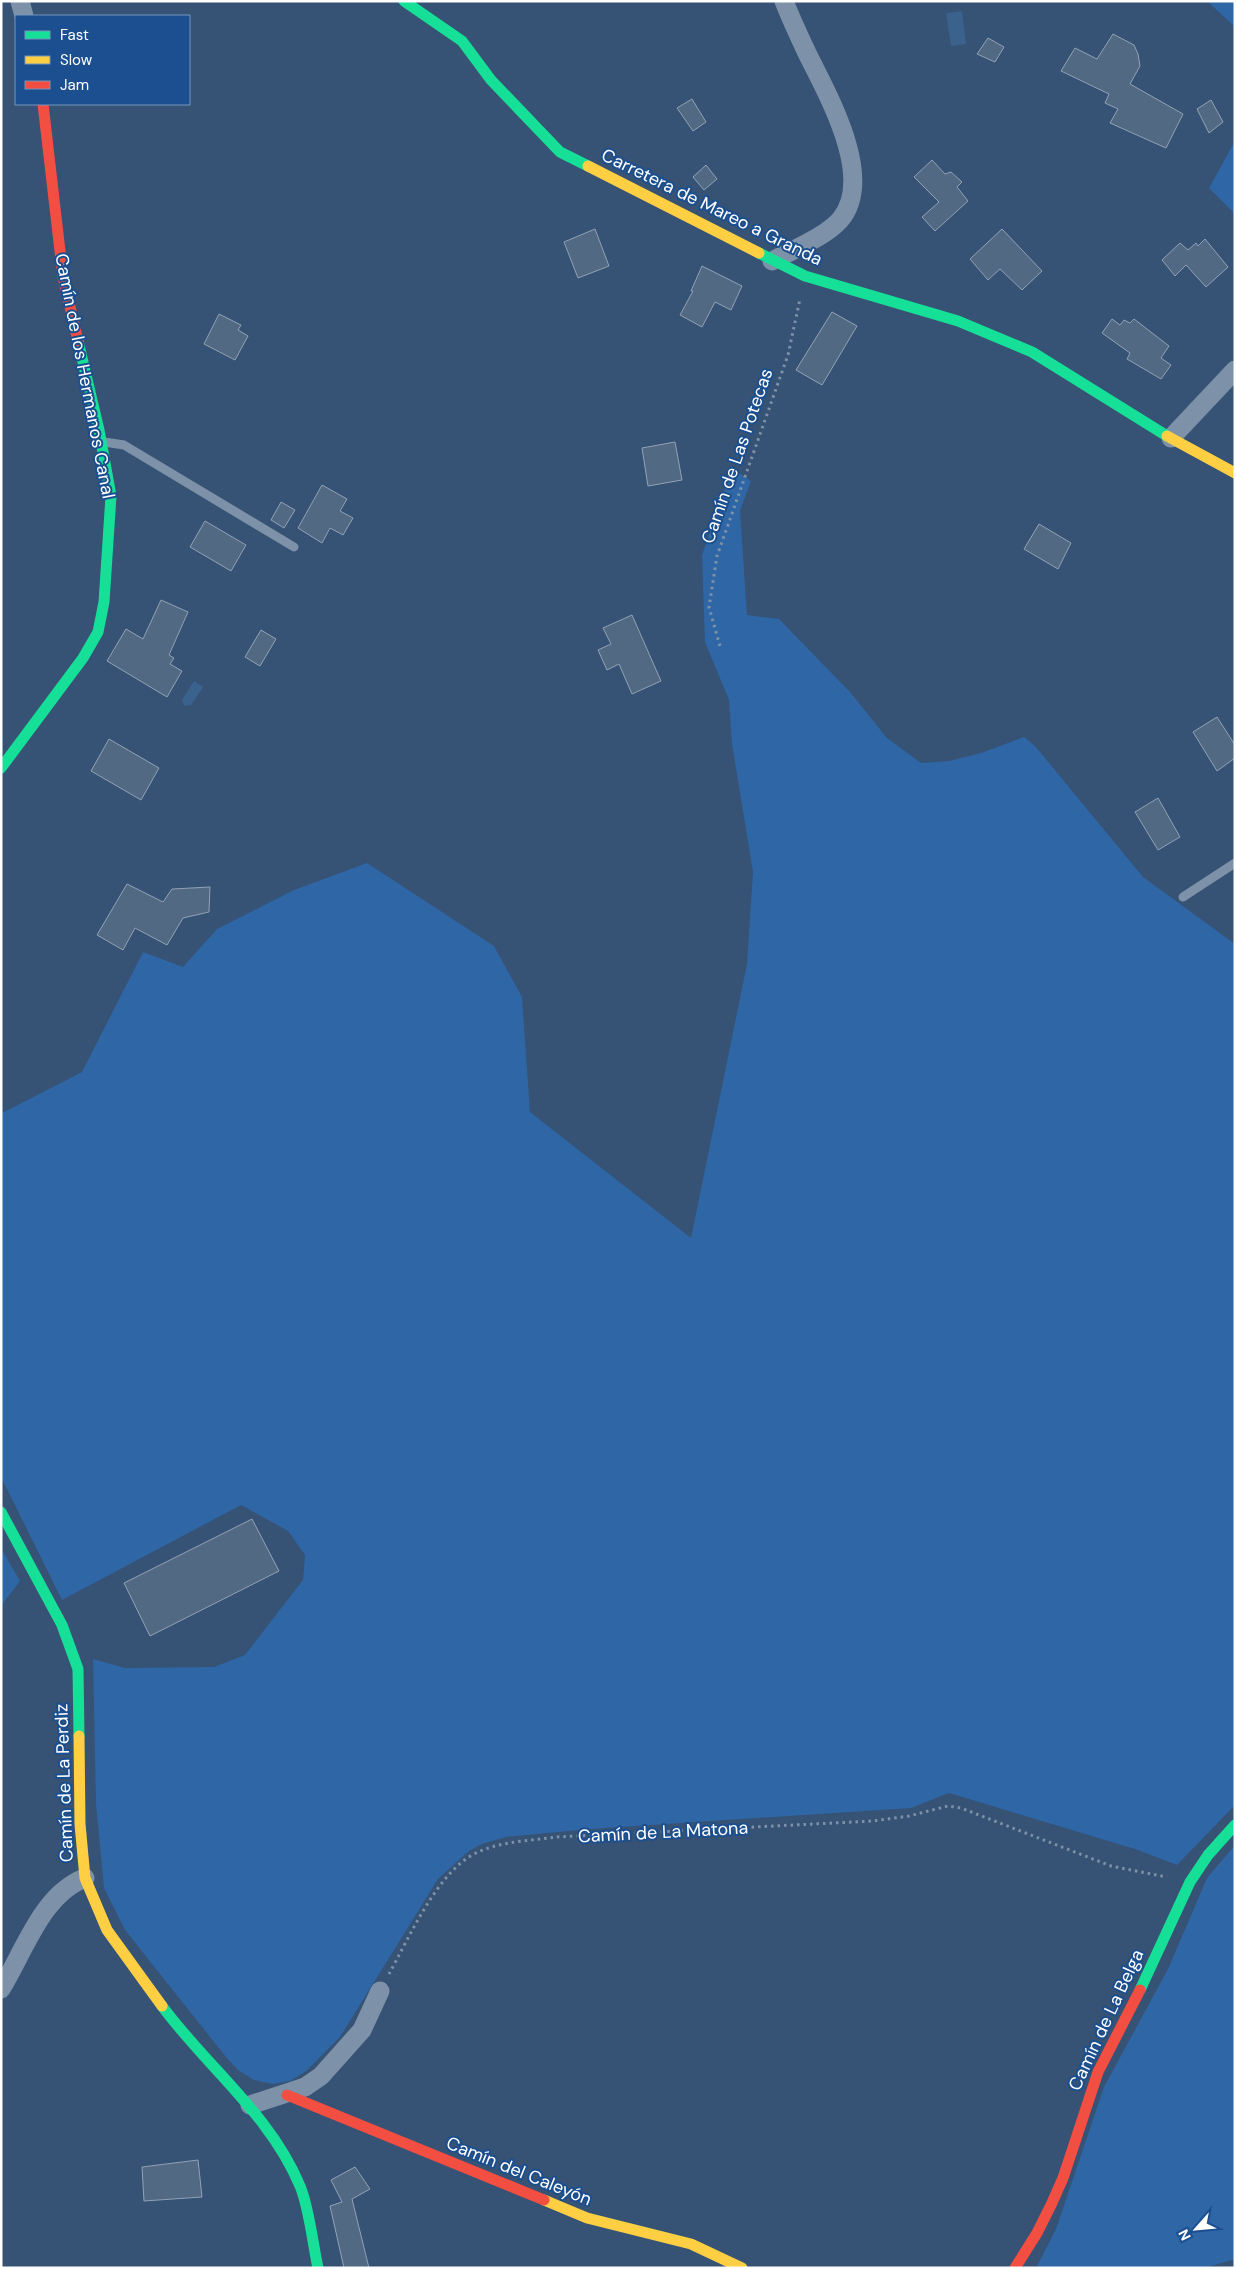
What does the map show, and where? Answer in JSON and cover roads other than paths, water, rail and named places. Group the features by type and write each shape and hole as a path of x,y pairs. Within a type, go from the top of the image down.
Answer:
{"street":[{"path":"20,1 24,15"},
{"name":"Carretera de Mareo a Granda","path":"404,1 462,40 491,80 560,152 772,261 805,276 958,321 1032,352 1172,438 1235,473"},
{"path":"772,261 828,230 840,219 847,205 853,182 848,146 835,111 784,1"},
{"name":"Camín de los Hermanos Canal","path":"1,768 83,658 98,632 104,602 111,496 101,442 63,277 43,105"},
{"path":"1172,438 1235,370"},
{"name":"Camín de La Perdiz","path":"1,1512 62,1625 78,1669 80,1824 85,1878 106,1930 172,2019 250,2105 282,2149 301,2188 318,2268"},
{"name":"Camín de La Belga","path":"1015,2268 1051,2206 1063,2178 1098,2072 1129,2015 1190,1882 1208,1855 1235,1825"},
{"path":"1,1990 45,1911 55,1898 73,1882 85,1878"},
{"path":"250,2105 305,2088 321,2076 362,2030 380,1991"},
{"name":"Camín del Caleyón","path":"287,2095 586,2218 691,2244 742,2268"}],"lane":[{"path":"101,442 124,445 294,547"},
{"path":"1183,897 1235,863"}]}
